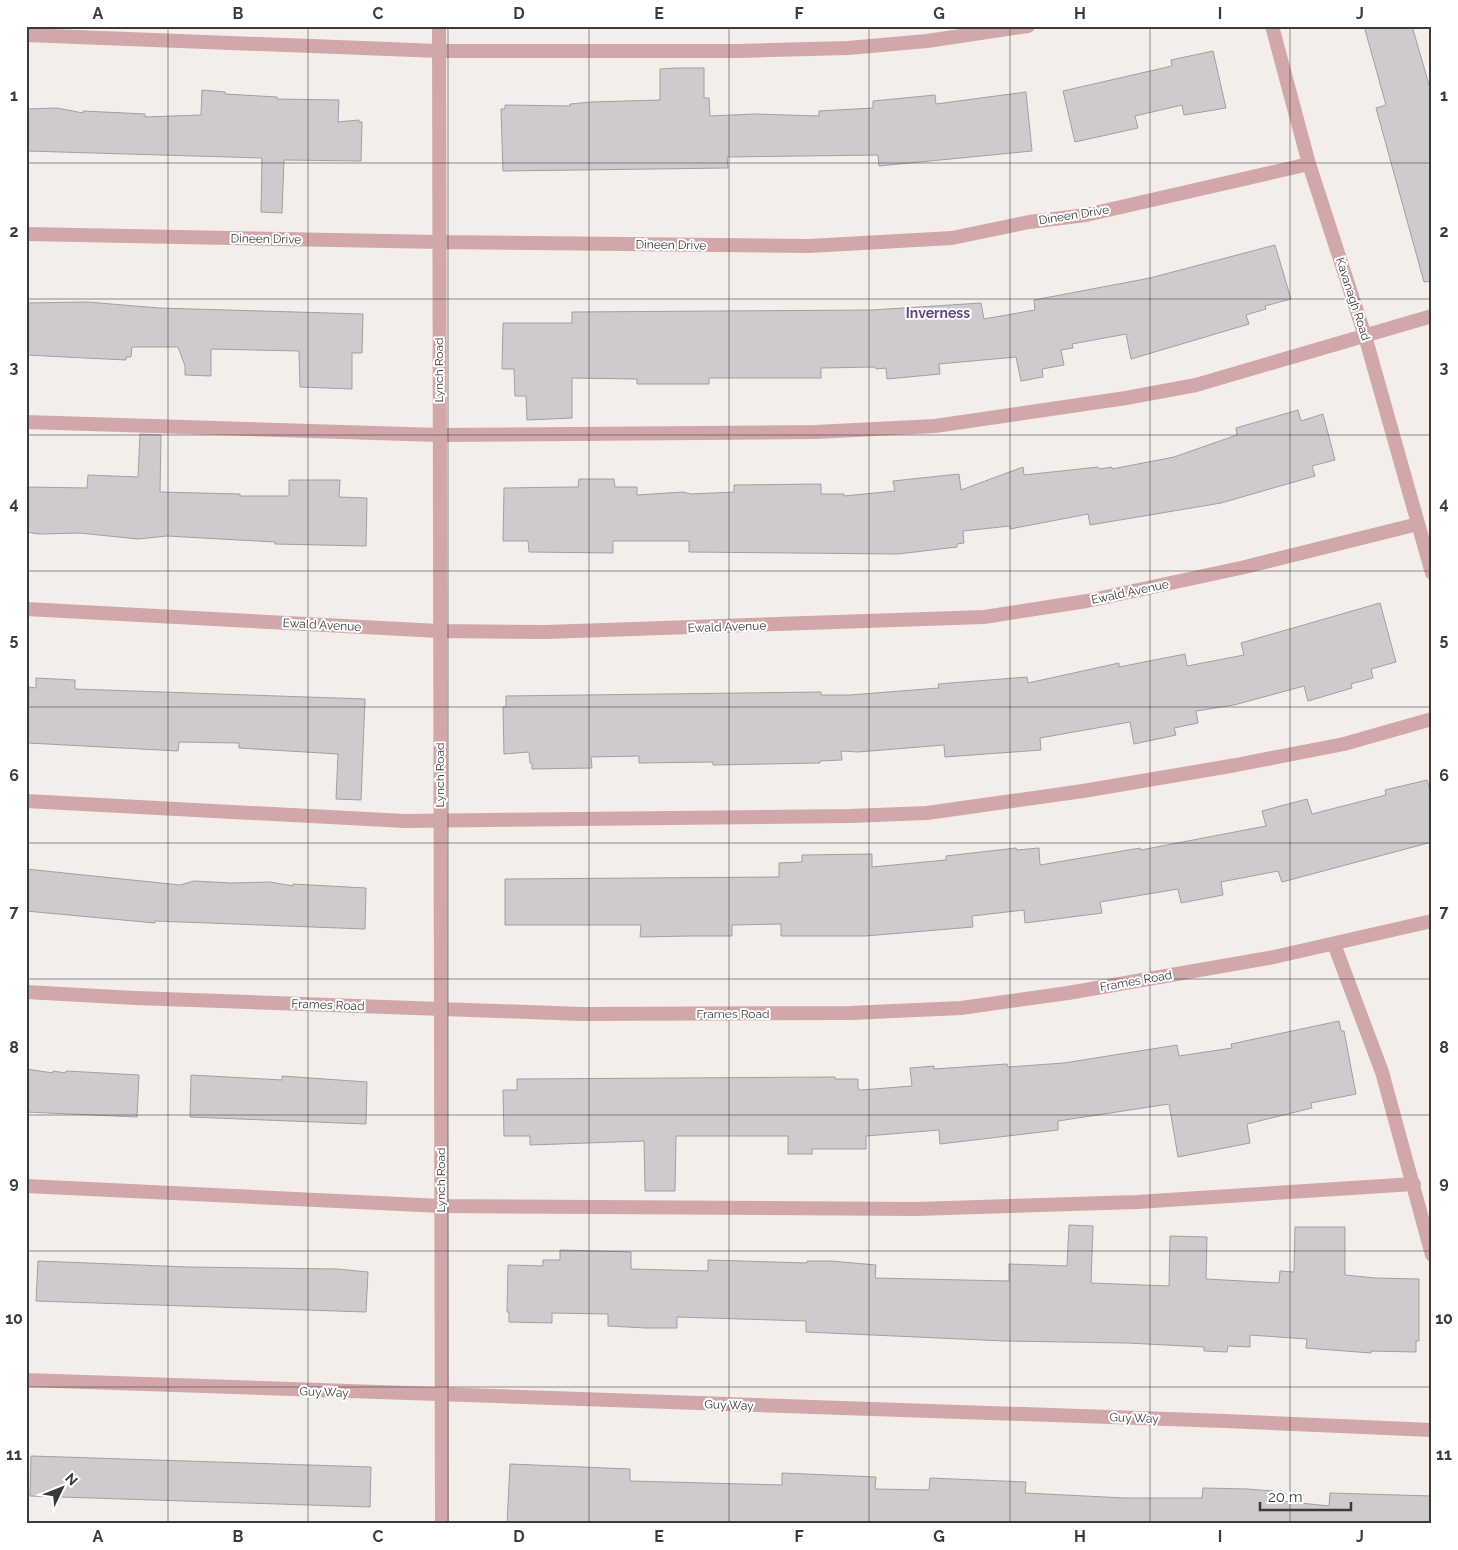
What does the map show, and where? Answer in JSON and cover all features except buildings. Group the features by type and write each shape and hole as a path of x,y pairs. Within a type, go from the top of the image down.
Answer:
{"street":[{"name":"Lynch Road","path":"439,26 442,1524"},
{"path":"26,35 439,51 739,51 848,48 927,41 1028,26"},
{"name":"Kavanagh Road","path":"1272,26 1308,164 1365,336 1432,572"},
{"name":"Dineen Drive","path":"26,234 439,242 809,246 952,238 1029,222 1086,216 1308,164"},
{"path":"26,422 439,435 815,432 935,426 1126,398 1196,385 1432,316"},
{"name":"Ewald Avenue","path":"26,609 439,630 546,632 984,617 1087,601 1245,567 1418,524"},
{"path":"26,801 210,812 440,821 850,816 927,812 1083,791 1236,765 1344,744 1432,719"},
{"name":"Frames Road","path":"26,992 136,998 582,1014 850,1014 961,1008 1068,993 1334,944 1432,921"},
{"path":"1334,944 1382,1072 1432,1254"},
{"path":"26,1186 441,1206 916,1209 1137,1202 1414,1184"},
{"name":"Guy Way","path":"26,1380 1432,1430"}],"district":[{"name":"Inverness","path":"938,313"}]}
